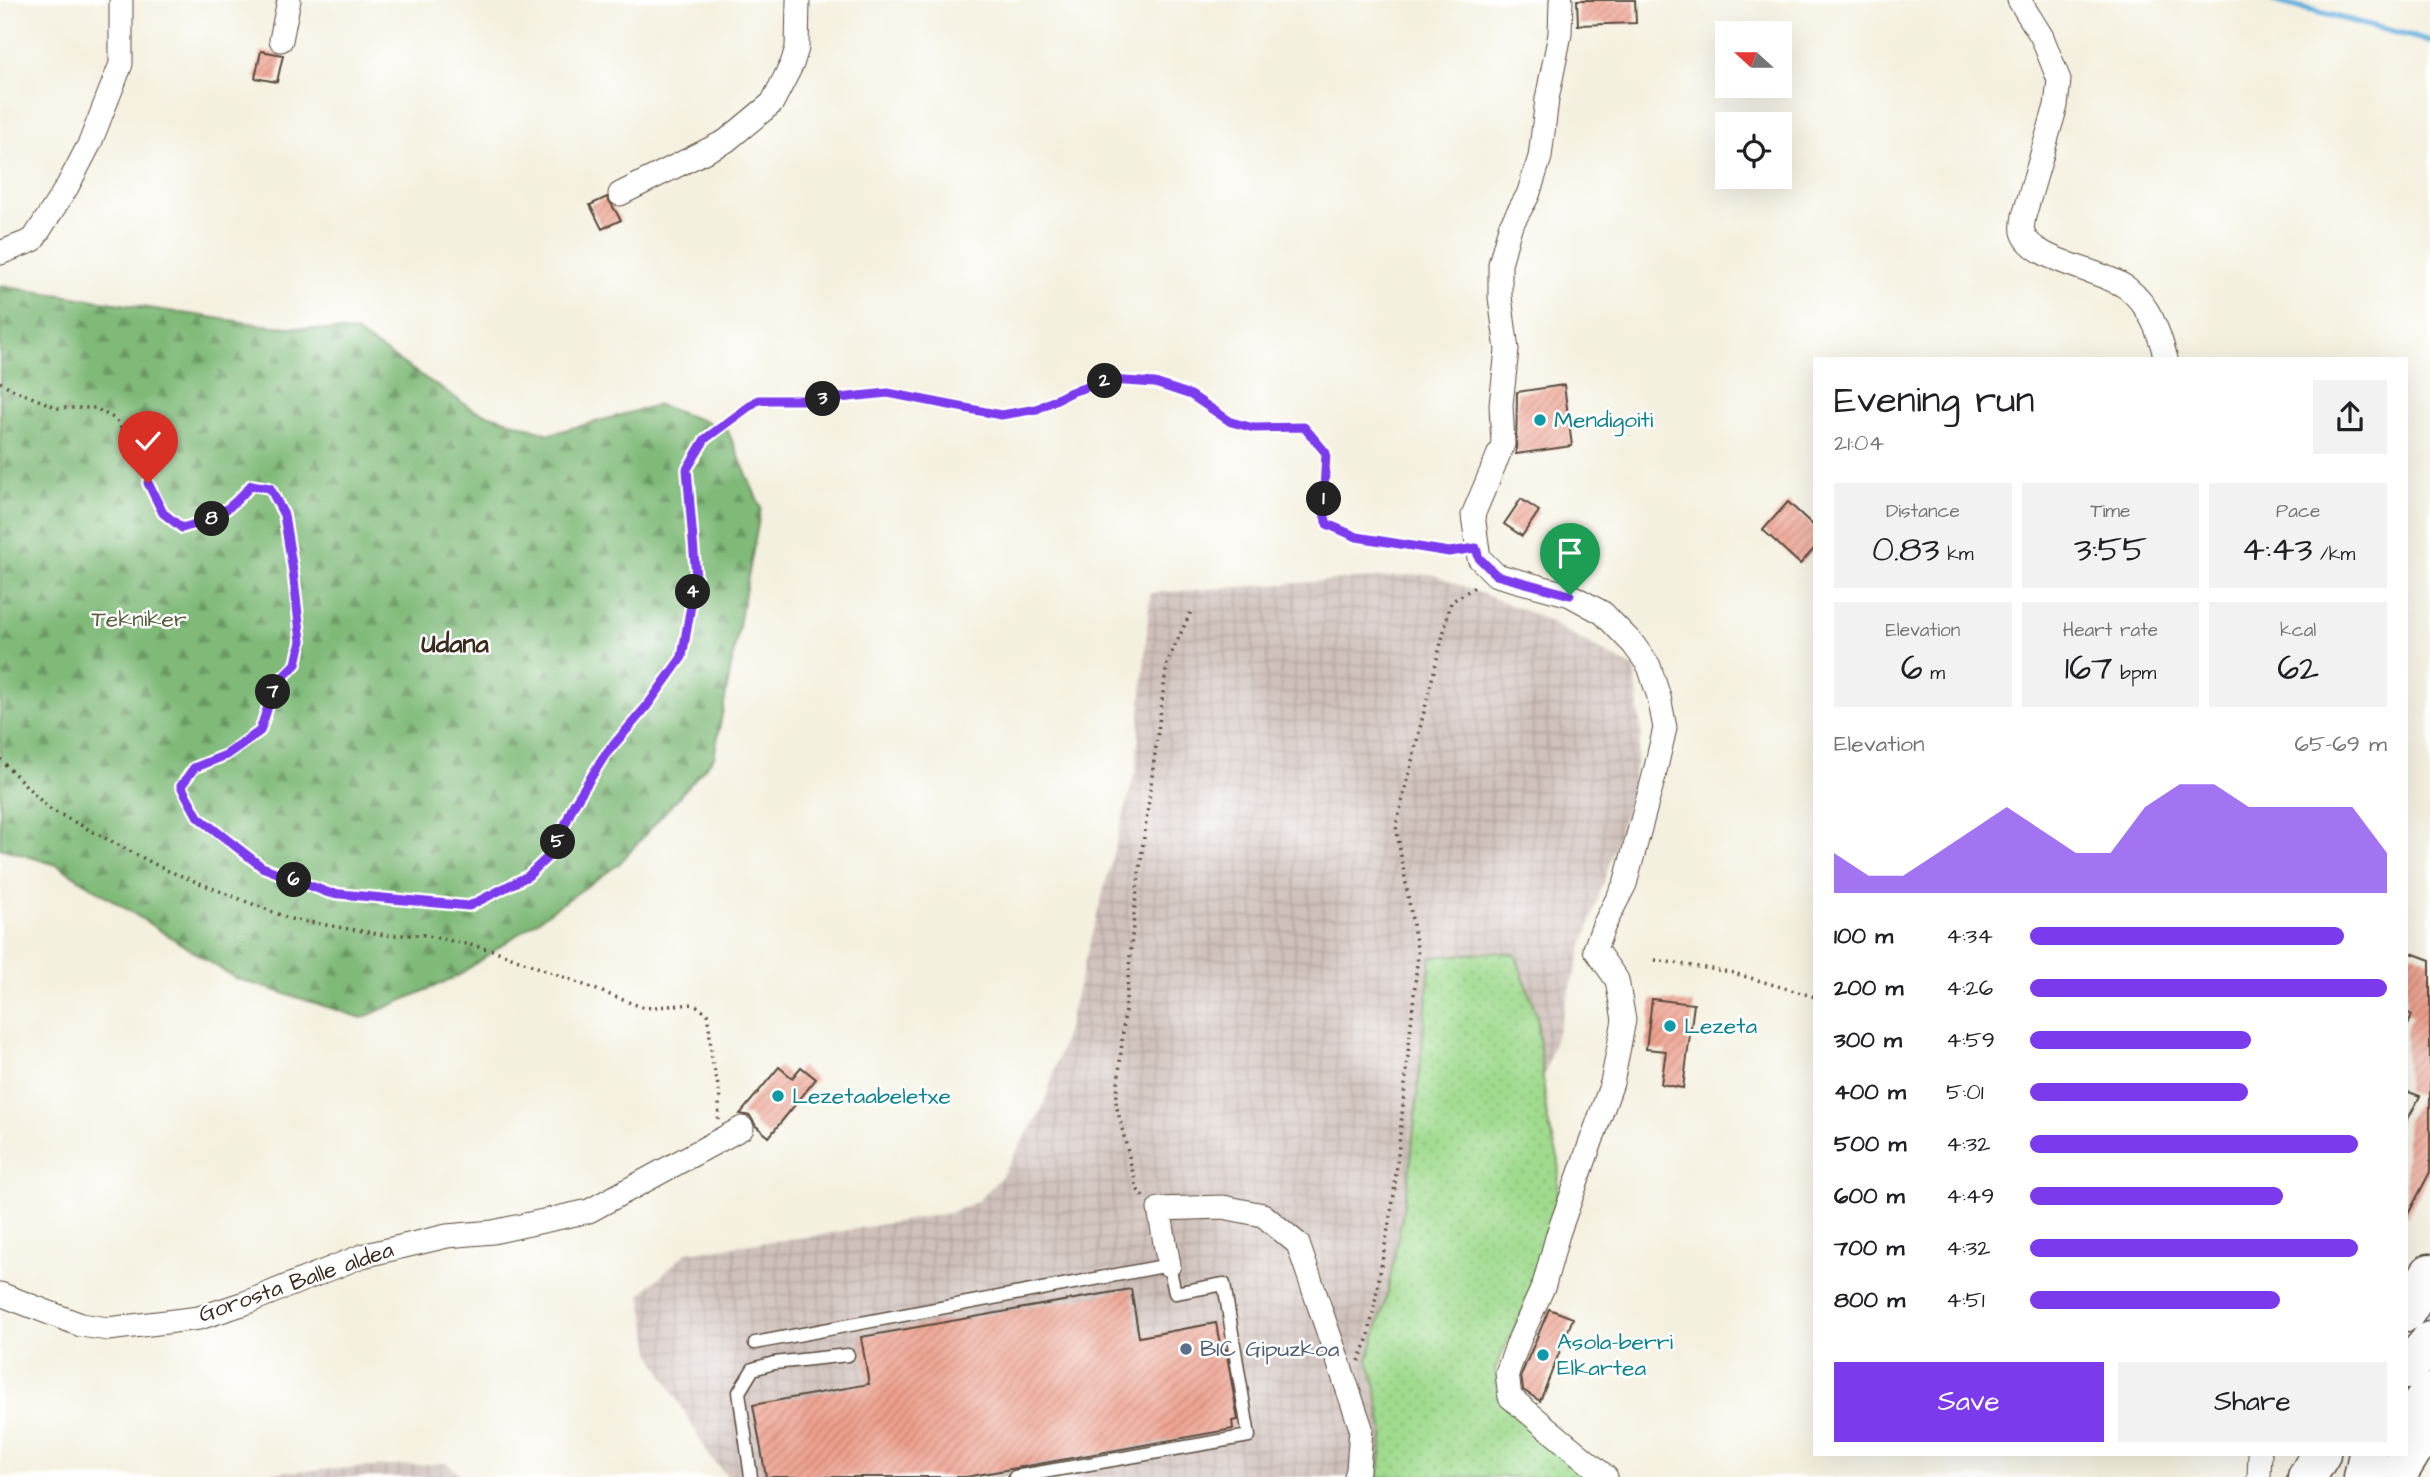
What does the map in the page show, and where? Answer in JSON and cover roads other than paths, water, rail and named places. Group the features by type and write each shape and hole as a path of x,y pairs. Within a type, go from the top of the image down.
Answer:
{"highway":[{"path":"2408,1309 2430,1273"},
{"path":"2408,1368 2430,1341"},
{"path":"2408,1422 2430,1393"},
{"path":"2396,1477 2416,1446 2430,1433"},
{"path":"2307,1477 2320,1456"},
{"path":"2363,1477 2368,1456"},
{"path":"2382,1477 2390,1456"}],"street":[{"path":"0,253 33,240 67,187 90,143 121,64 121,0"},
{"path":"281,40 289,0"},
{"path":"620,194 726,141 772,103 797,48 798,0"},
{"path":"1561,0 1560,34 1546,99 1540,157 1528,195 1510,227 1500,264 1500,297 1507,350 1501,405 1503,444 1472,515 1479,558 1496,575 1570,595 1603,613 1633,644 1648,666 1659,697 1665,727 1625,884 1595,949 1617,980 1624,1020 1612,1083 1562,1222 1544,1285 1507,1373 1510,1397 1606,1477"},
{"path":"2019,0 2042,37 2059,80 2056,106 2024,216 2024,234 2029,243 2050,256 2102,275 2126,288 2144,305 2159,332 2165,357"},
{"name":"Gorosta Balle aldea","path":"0,1294 81,1325 108,1329 200,1318 362,1256 447,1236 493,1232 589,1211 732,1134"},
{"path":"1170,1265 1159,1209 1223,1207 1263,1215 1298,1244 1361,1428 1359,1470 1356,1477"},
{"path":"2259,1477 2260,1456"}],"lane":[{"path":"755,1343 1170,1265 1175,1293 1224,1284 1249,1436 1015,1477"},
{"path":"751,1477 739,1392 753,1370 774,1363 848,1355"}],"waterway":[{"path":"2271,0 2430,41"}],"place":[{"name":"Mendigoiti","path":"1540,420"},
{"name":"Lezeta","path":"1670,1026"},
{"name":"Lezetaabeletxe","path":"778,1096"},
{"name":"BIC Gipuzkoa","path":"1186,1349"},
{"name":"Asola-berri Elkartea","path":"1543,1355"}],"district":[{"name":"Udana","path":"455,644"}],"park label":[{"name":"Tekniker","path":"139,619"}]}
